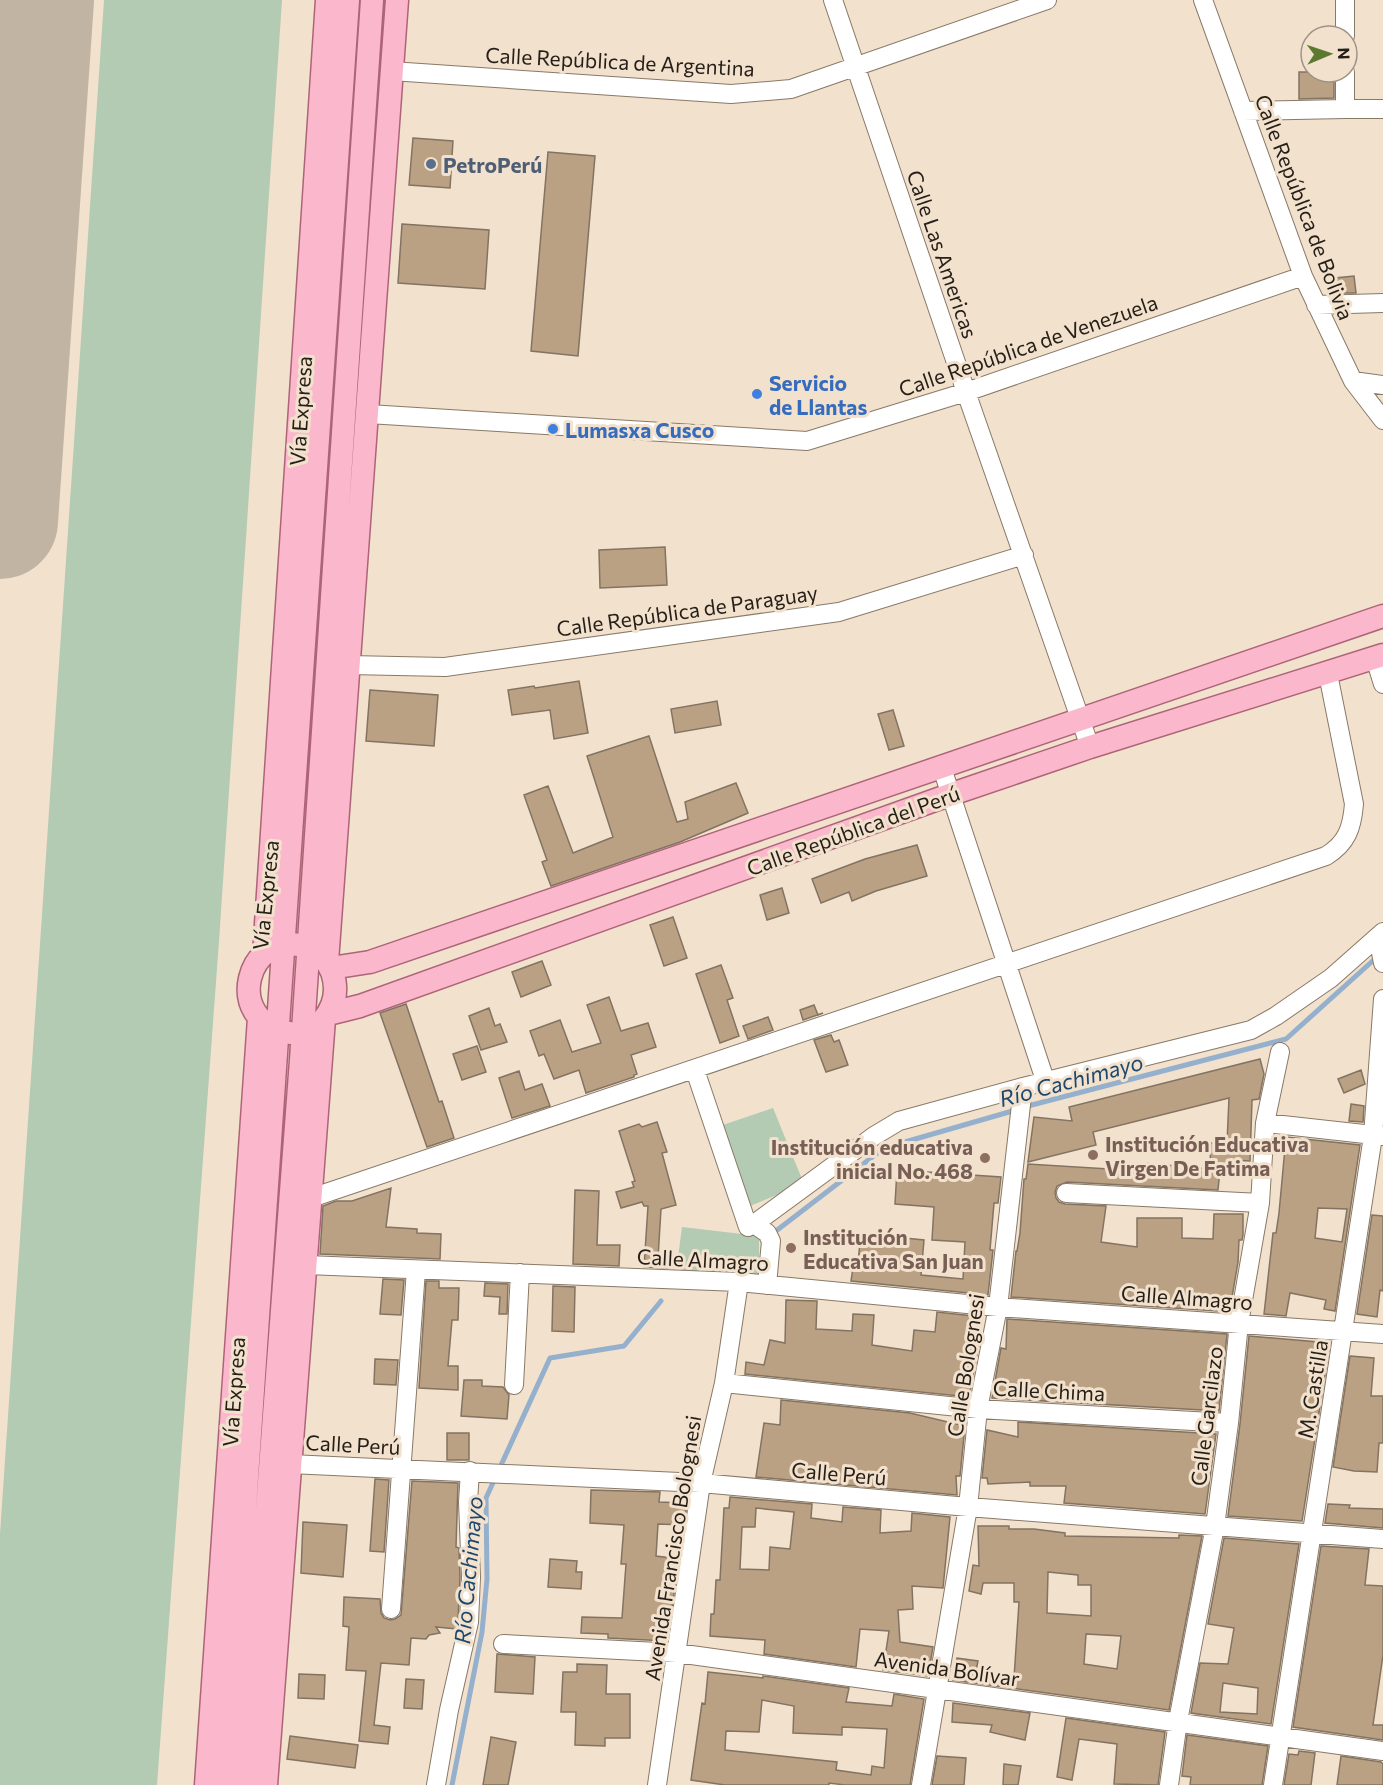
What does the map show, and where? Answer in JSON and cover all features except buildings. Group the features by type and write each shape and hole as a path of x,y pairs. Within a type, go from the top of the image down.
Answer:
{"main road":[{"name":"Vía Expresa","path":"246,1785 247,1630 268,1025 251,1006 248,993 249,978 255,965 274,950 288,580 327,0"},
{"name":"Vía Expresa","path":"206,1785 274,950 304,642 348,0"},
{"name":"Vía Expresa","path":"225,1785 247,1630 303,1031 372,0"},
{"path":"266,1785 326,1017 336,992 335,980 329,965 397,0"},
{"path":"299,427 323,361"},
{"path":"348,363 367,422"},
{"path":"288,580 304,642"},
{"path":"329,641 354,586"},
{"name":"Calle República del Perú","path":"329,965 370,962 941,765 1081,720 1383,616"},
{"name":"Calle República del Perú","path":"303,1031 314,1027 326,1017 952,794 1090,747 1379,657"},
{"path":"274,950 296,945 308,948 329,965"},
{"path":"268,1025 291,1033 303,1031"},
{"path":"213,1690 247,1630"},
{"path":"247,1630 273,1699"}],"street":[{"name":"Calle Las Americas","path":"833,0 1090,747"},
{"name":"Calle República de Argentina","path":"391,71 731,94 790,89 1047,0"},
{"name":"Calle República de Bolivia","path":"1203,0 1303,276 1353,381 1383,420"},
{"path":"1345,0 1345,24"},
{"path":"1345,84 1345,109"},
{"path":"1243,111 1383,109"},
{"name":"Calle República de Venezuela","path":"367,422 807,441 966,392 1303,276"},
{"path":"1316,305 1383,303"},
{"path":"1353,381 1383,385"},
{"name":"Calle República de Paraguay","path":"349,666 445,667 839,612 1024,555"},
{"path":"1379,657 1383,684"},
{"path":"311,1198 1326,856 1338,848 1347,834 1352,819 1353,804 1328,674"},
{"path":"941,765 1045,1080"},
{"path":"764,1233 874,1136 899,1121 1022,1092 1045,1080 1251,1030 1276,1016 1381,945"},
{"name":"M. Castilla","path":"1273,1785 1344,1329 1378,1136 1383,999"},
{"name":"Calle Garcilazo","path":"1169,1785 1178,1721 1215,1526 1229,1423 1239,1323 1260,1203 1265,1123 1280,1052"},
{"path":"695,1070 748,1227 764,1233"},
{"name":"Calle Bolognesi","path":"921,1785 968,1507 978,1409 998,1307 1022,1092"},
{"path":"1265,1123 1378,1136"},
{"path":"1066,1193 1260,1203"},
{"path":"764,1233 767,1285"},
{"name":"Calle Almagro","path":"306,1265 739,1282 998,1307 1344,1329 1383,1334"},
{"path":"391,1610 416,1270"},
{"path":"514,1385 520,1273"},
{"name":"Avenida Francisco Bolognesi","path":"657,1785 701,1483 724,1383 739,1282"},
{"name":"Calle Chima","path":"724,1383 978,1409 1229,1423"},
{"name":"Calle Perú","path":"290,1464 701,1483 968,1507 1383,1539"},
{"path":"436,1785 449,1710 469,1622 471,1578 468,1502 478,1472"},
{"name":"Avenida Bolívar","path":"503,1644 677,1653 1383,1751"}],"green space":[{"path":"104,0 282,0 219,941 157,1785 0,1785 0,1534"},
{"path":"773,1108 804,1184 750,1206 723,1125"},
{"path":"682,1227 759,1236 759,1277 676,1273"}],"waterway":[{"name":"Río Cachimayo","path":"1024,1107 1286,1039 1377,957"},
{"name":"Río Cachimayo","path":"772,1234 884,1148 1016,1110"},
{"name":"Río Cachimayo","path":"452,1785 482,1632 487,1579 486,1498 550,1358 624,1346 661,1301"}],"runway":[{"path":"0,521 36,0"}],"place":[{"name":"PetroPerú","path":"431,164"},
{"name":"Servicio de Llantas","path":"757,394"},
{"name":"Lumasxa Cusco","path":"553,429"},
{"name":"Institución Educativa Virgen De Fatima","path":"1093,1155"},
{"name":"Institución educativa inicial No. 468","path":"985,1158"},
{"name":"Institución Educativa San Juan","path":"791,1248"}]}
